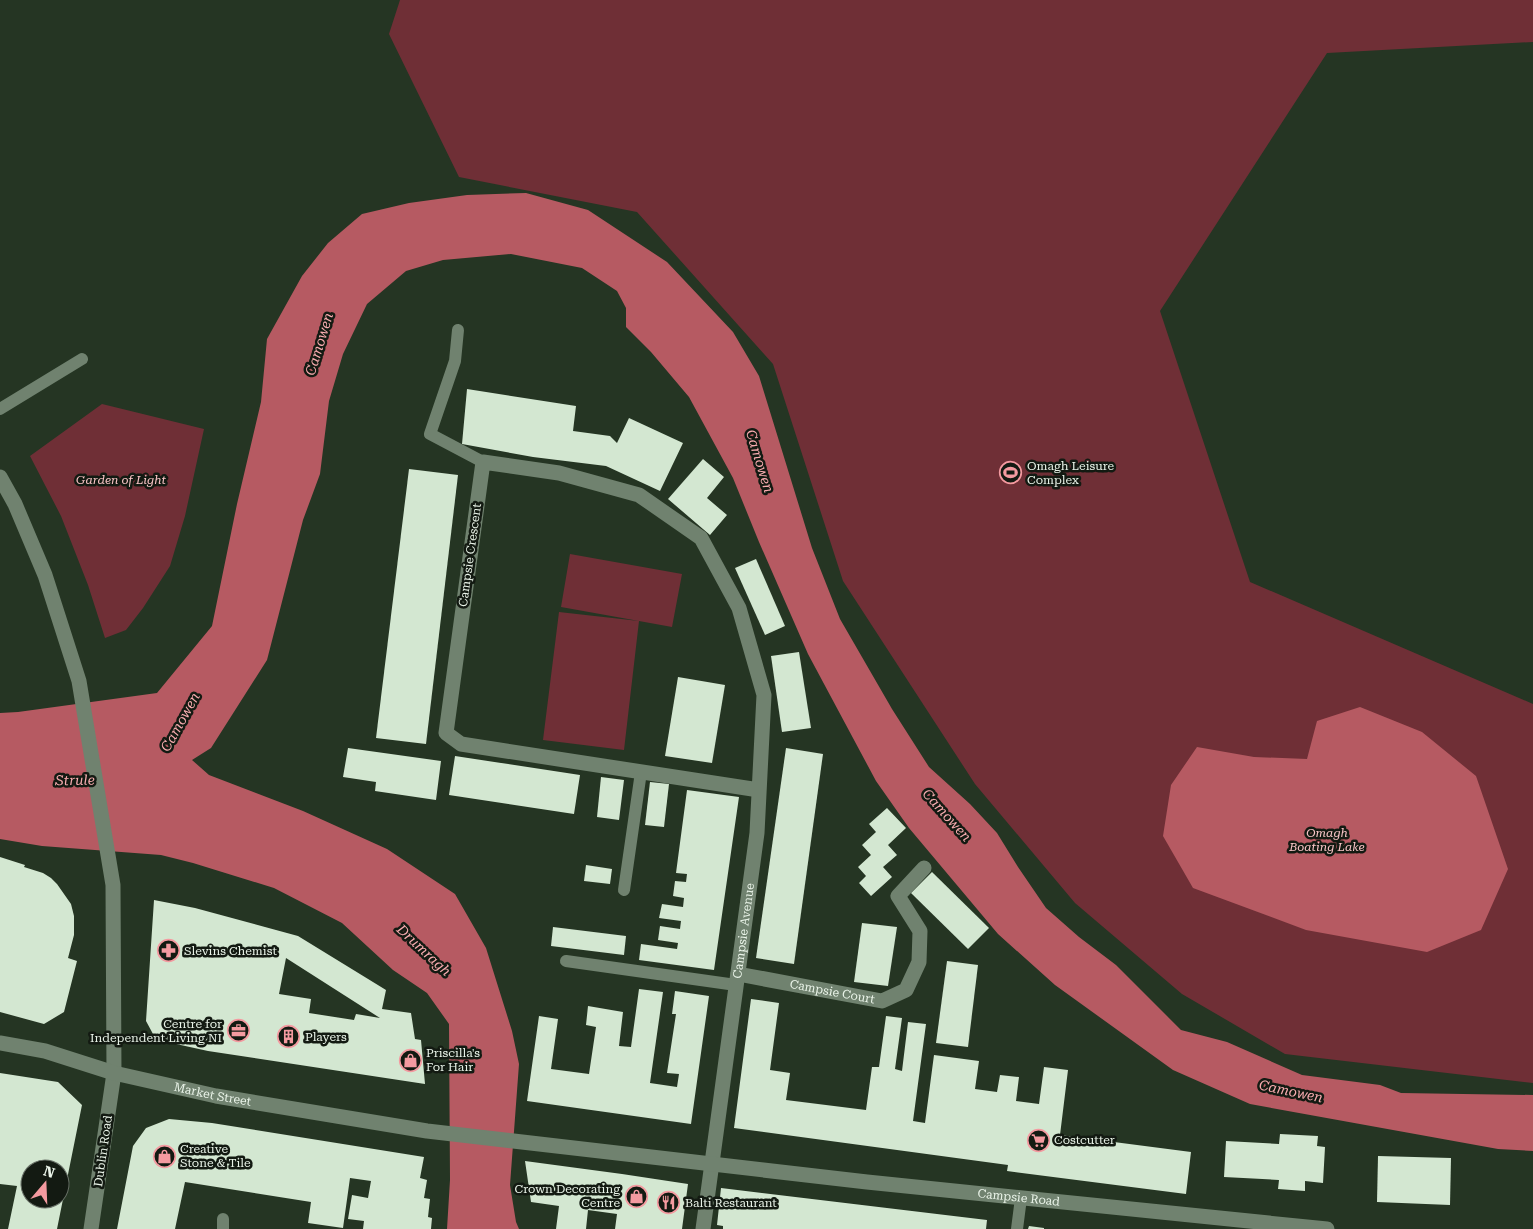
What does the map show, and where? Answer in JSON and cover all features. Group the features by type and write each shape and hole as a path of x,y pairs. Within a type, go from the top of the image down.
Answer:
{"main road":[{"name":"Campsie Avenue","path":"483,462 558,473 639,495 701,538 739,608 764,695 757,833 703,1229"},
{"name":"Campsie Crescent","path":"483,462 446,732 461,744 759,790"},
{"name":"Dublin Road","path":"0,477 16,504 45,575 79,681 113,885 114,1073 91,1229"},
{"name":"Campsie Court","path":"737,980 882,1001 906,990 919,962 920,931 898,896 924,868"},
{"name":"Market Street","path":"0,1043 46,1051 114,1073 216,1096 427,1131 534,1142"},
{"name":"Campsie Road","path":"534,1142 712,1164 1293,1228 1327,1229"}],"lane":[{"path":"458,330 455,361 430,434 483,462"},
{"path":"0,409 82,359"},
{"path":"624,890 641,772"},
{"path":"566,960 737,980"},
{"path":"1017,1229 1021,1198"}],"green space":[{"name":"Omagh Leisure Complex","path":"400,0 1533,0 1533,42 1327,53 1160,311 1250,582 1533,704 1533,1083 1285,1054 1182,994 1075,903 975,784 843,581 773,364 637,212 459,177 389,34"},
{"name":"Garden of Light","path":"102,404 204,429 185,516 170,566 143,608 126,630 105,638 88,585 61,516 30,456"},
{"path":"570,554 682,574 672,627 561,607"},
{"path":"559,612 639,621 624,750 543,740"}],"water":[{"path":"526,193 588,210 667,262 733,332 759,376 812,548 840,619 892,709 929,767 970,804 997,833 1046,908 1079,937 1116,965 1181,1030 1227,1042 1302,1075 1380,1085 1401,1093 1533,1095 1533,1151 1498,1149 1250,1104 1173,1070 1055,985 998,934 909,828 876,781 808,654 733,478 689,397 651,352 626,327 626,308 617,291 582,268 511,254 443,260 406,271 367,304 343,354 329,401 320,474 303,520 267,660 211,748 192,760 209,775 303,811 387,849 455,894 486,948 512,1031 519,1064 510,1185 516,1222 519,1229 447,1229 450,1180 449,1024 427,993 393,970 342,923 274,888 161,855 42,846 0,839 0,713 157,693 212,626 237,504 261,402 267,339 302,276 328,243 362,214 409,203 467,195"},
{"path":"1360,707 1422,732 1476,776 1508,869 1481,930 1427,952 1306,930 1193,888 1163,836 1171,785 1197,747 1254,757 1307,759 1317,721"}],"building":[{"path":"467,389 576,406 573,431 610,436 617,443 629,418 683,443 660,491 606,466 533,457 462,444"},
{"path":"703,459 724,477 707,498 727,515 710,535 668,499"},
{"path":"409,469 458,475 426,744 376,738"},
{"path":"756,559 785,626 765,635 735,568"},
{"path":"799,652 811,728 782,732 771,656"},
{"path":"678,677 725,685 712,763 665,756"},
{"path":"348,748 441,761 436,800 375,791 376,782 343,777"},
{"path":"786,748 823,754 794,964 756,958"},
{"path":"455,756 580,775 574,814 449,795"},
{"path":"601,777 624,780 619,820 597,817"},
{"path":"650,782 669,784 664,827 645,825"},
{"path":"687,790 739,797 714,970 639,960 641,944 677,949 678,943 658,940 660,926 680,929 681,921 659,918 662,904 683,907 684,898 673,896 675,881 686,882 687,874 676,873"},
{"path":"887,808 906,828 888,845 897,855 883,867 892,877 871,896 859,883 866,876 858,867 871,855 862,845 876,832 869,824"},
{"path":"0,857 25,865 24,867 43,873 51,878 71,904 74,916 74,935 68,958 77,961 64,1012 44,1024 0,1012"},
{"path":"586,865 612,869 610,884 584,881"},
{"path":"932,872 989,928 968,949 911,893"},
{"path":"154,900 195,908 298,936 386,990 382,1009 411,1013 415,1039 421,1040 425,1084 208,1051 167,1042 153,1034 146,1021","holes":["286,958 380,1018 356,1014 354,1020 309,1013 311,999 279,994"]},
{"path":"862,923 897,927 888,986 854,982"},
{"path":"553,927 626,936 624,955 551,946"},
{"path":"947,961 978,965 968,1047 936,1043"},
{"path":"639,989 663,992 650,1083 677,1087 679,1074 667,1073 676,1014 672,1014 675,991 709,996 691,1124 527,1101 539,1016 558,1019 551,1069 589,1074 596,1027 586,1025 588,1006 623,1012 619,1046 631,1047"},
{"path":"751,999 779,1003 770,1070 790,1073 786,1100 866,1110 872,1067 879,1067 886,1016 902,1018 895,1069 902,1071 908,1022 926,1024 913,1121 925,1123 934,1055 979,1061 975,1089 997,1092 1000,1075 1019,1077 1016,1101 1039,1104 1044,1067 1068,1070 1060,1135 1191,1152 1186,1194 1007,1171 1008,1165 734,1128"},
{"path":"0,1073 58,1082 82,1105 70,1165 70,1159 20,1159 20,1209 61,1209 57,1229 8,1229 17,1186 0,1184"},
{"path":"169,1119 212,1123 424,1157 420,1178 427,1180 424,1198 430,1199 428,1217 432,1218 431,1229 363,1229 364,1221 348,1219 352,1195 368,1198 371,1181 350,1178 343,1228 308,1223 311,1202 185,1182 175,1229 117,1229 133,1146 146,1128"},
{"path":"1280,1134 1318,1136 1317,1146 1325,1147 1323,1183 1305,1181 1305,1191 1278,1189 1279,1180 1224,1177 1226,1141 1279,1144"},
{"path":"1378,1156 1451,1158 1450,1205 1377,1202"},
{"path":"525,1161 688,1184 682,1229 615,1229 617,1214 588,1210 586,1229 556,1229 559,1206 531,1202"},
{"path":"721,1188 987,1220 986,1229 723,1229 723,1226 717,1225"},
{"path":"1029,1226 1044,1228 1044,1229 1028,1229"}],"place":[{"name":"Omagh Leisure Complex","path":"1011,473"},
{"name":"Slevins Chemist","path":"168,951"},
{"name":"Centre for Independent Living NI","path":"238,1031"},
{"name":"Players","path":"289,1037"},
{"name":"Priscilla's For Hair","path":"410,1060"},
{"name":"Costcutter","path":"1038,1140"},
{"name":"Creative Stone & Tile","path":"164,1156"},
{"name":"Crown Decorating Centre","path":"636,1196"},
{"name":"Balti Restaurant","path":"669,1203"}],"water label":[{"name":"Camowen","path":"319,344"},
{"name":"Camowen","path":"760,461"},
{"name":"Camowen","path":"180,722"},
{"name":"Strule","path":"75,780"},
{"name":"Camowen","path":"947,815"},
{"name":"Drumragh","path":"424,950"},
{"name":"Camowen","path":"1291,1091"}],"park label":[{"name":"Omagh Boating Lake","path":"1327,840"}]}
